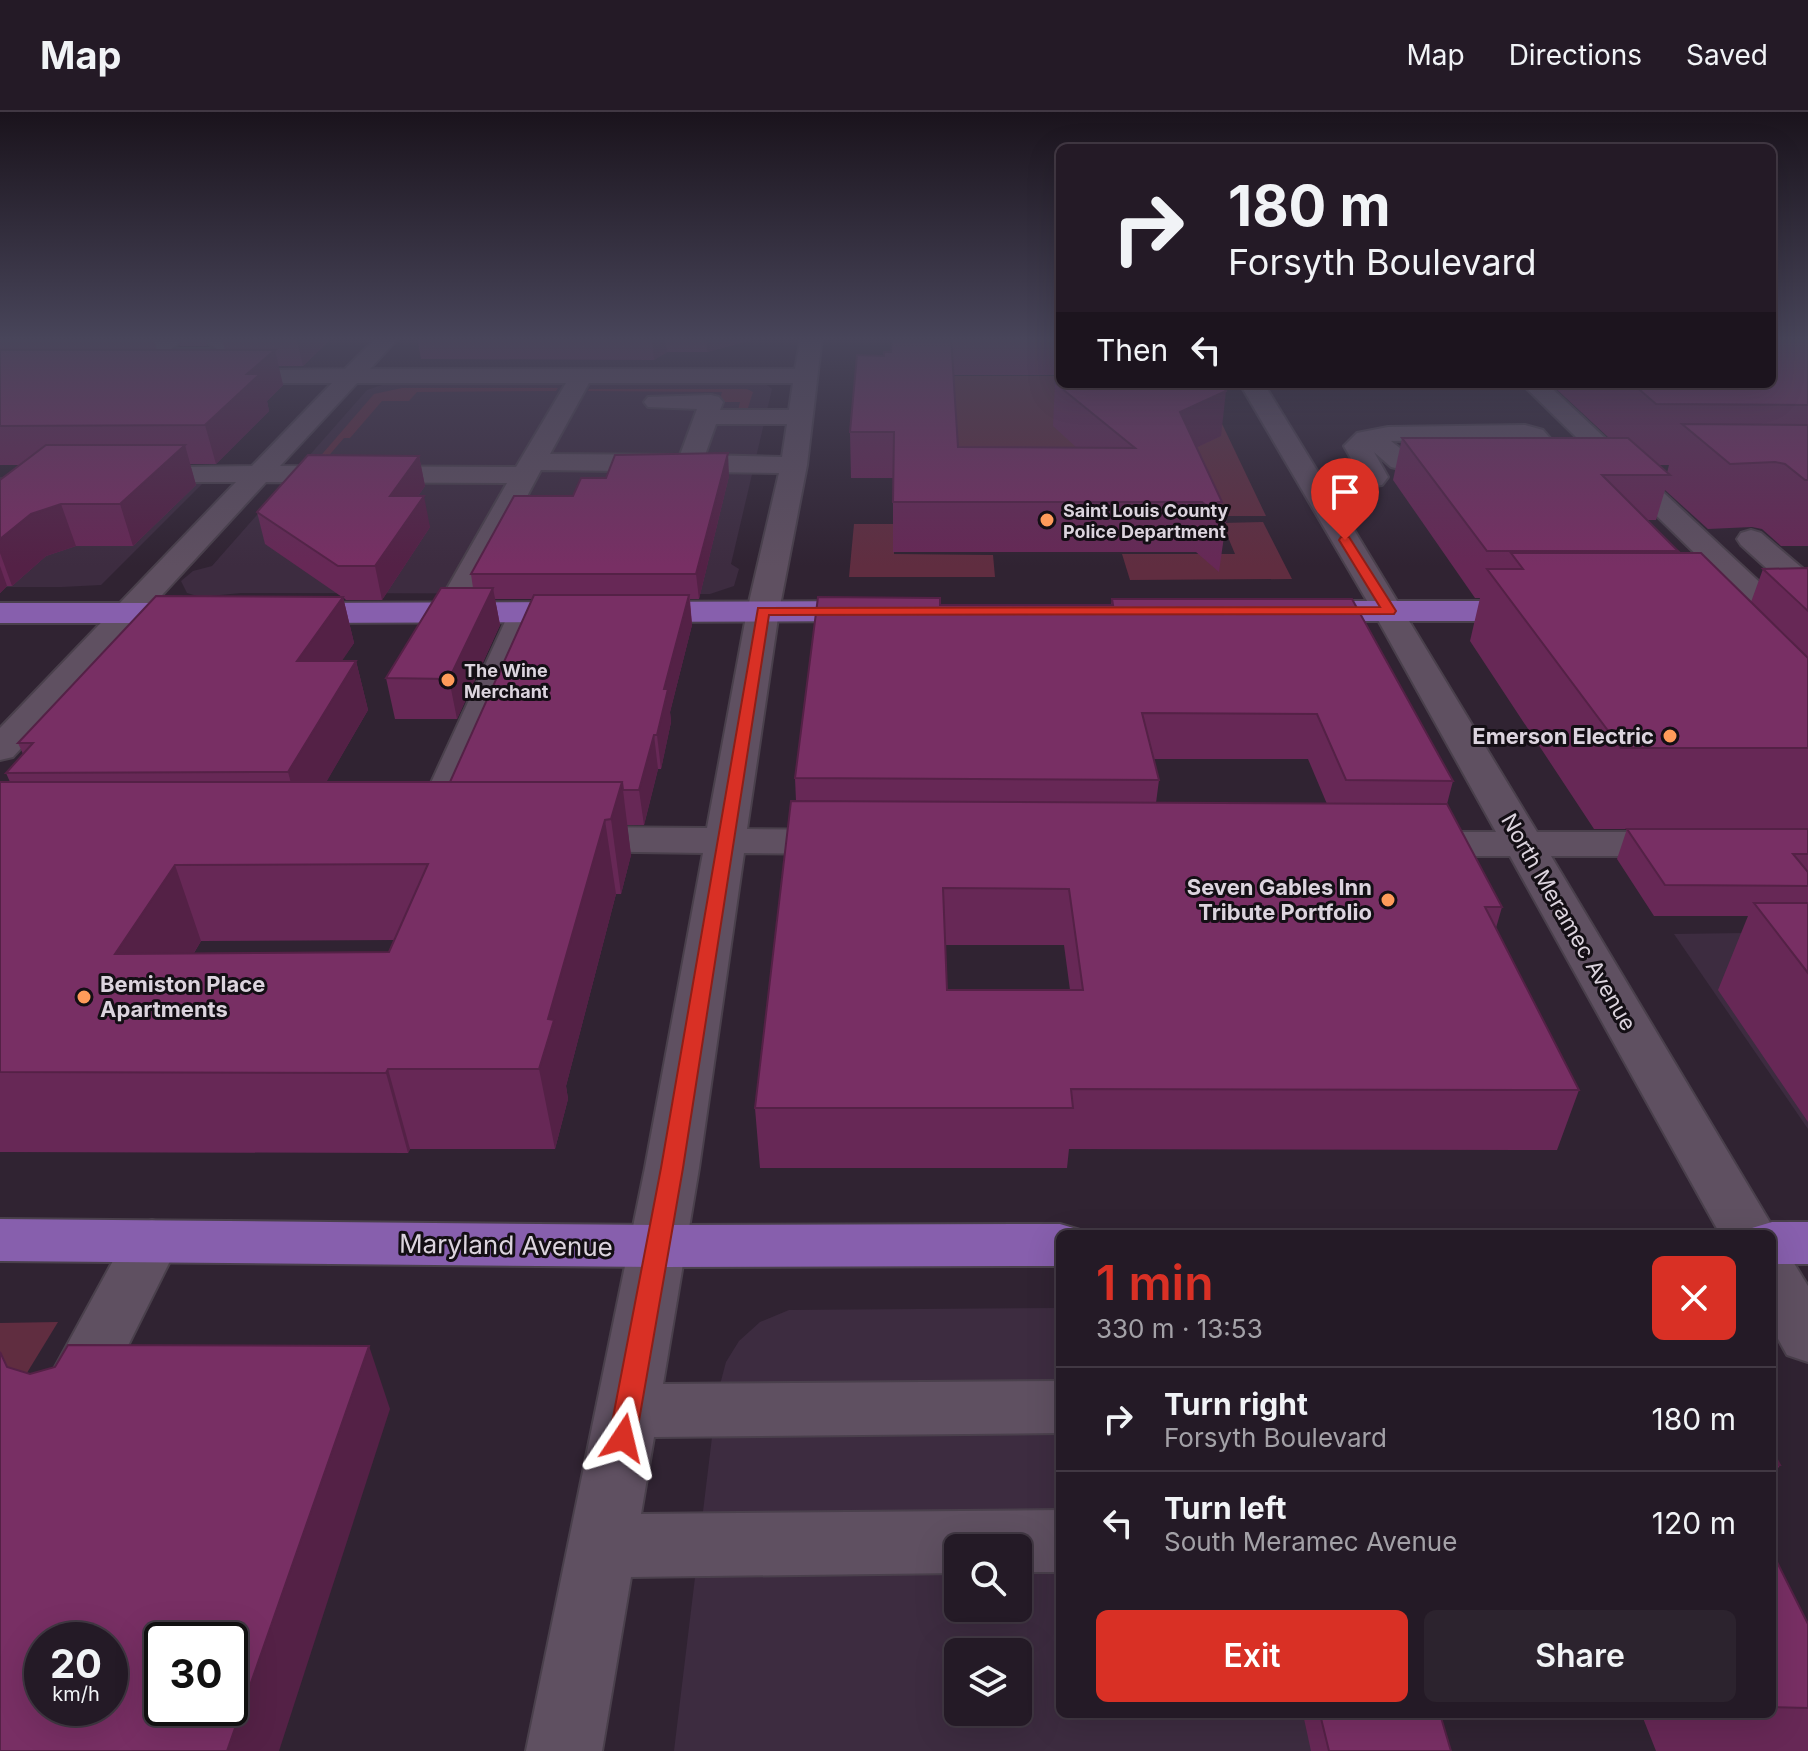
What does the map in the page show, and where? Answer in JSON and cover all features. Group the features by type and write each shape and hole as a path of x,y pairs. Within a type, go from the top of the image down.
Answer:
{"main road":[{"path":"0,613 912,611"},
{"path":"1263,611 1568,611"},
{"path":"1729,611 1808,611"},
{"name":"Maryland Avenue","path":"0,1240 658,1246 1056,1245"},
{"path":"1776,1243 1808,1243"}],"street":[{"path":"0,749 315,413"},
{"path":"449,613 559,413"},
{"path":"690,463 707,413"},
{"path":"564,1751 658,1246 763,611 794,465 801,413"},
{"name":"North Meramec Avenue","path":"1270,413 1525,844 1746,1230"},
{"path":"1550,413 1631,476 1772,611"},
{"path":"706,417 801,417"},
{"path":"1313,486 1373,479 1375,477 1357,446 1370,437 1525,432 1539,439 1555,459 1544,462 1400,461 1370,437"},
{"path":"113,474 259,474 690,463 794,465"},
{"path":"1631,476 1675,476"},
{"path":"1751,539 1808,589"},
{"path":"472,838 410,837 525,613"},
{"path":"534,839 880,842"},
{"path":"1369,844 1717,844"},
{"path":"66,1408 152,1241"},
{"path":"1776,1283 1808,1338"},
{"path":"628,1411 1056,1407"},
{"path":"602,1546 1056,1541"}],"shaded area":[{"path":"346,413 766,413 731,564 739,569 734,586 710,594 241,593 200,597 187,593 181,581 193,571 212,566"},
{"path":"357,413 371,413 319,467 311,467"},
{"path":"891,413 1217,413 1266,516 1198,516 957,495"},
{"path":"0,477 209,477 101,585 0,587"},
{"path":"1263,522 1292,579 1130,580 1122,554 1235,554 1222,523"},
{"path":"854,524 894,524 894,554 993,555 995,577 849,577"},
{"path":"1808,932 1808,1129 1674,934"},
{"path":"1056,1308 1056,1718 1311,1718 1317,1751 674,1751 717,1396 726,1362 739,1341 760,1322 789,1310"},
{"path":"58,1322 0,1417 0,1323"}],"building":[{"path":"0,413 217,413 205,425 0,426"},
{"path":"852,413 956,413 958,447 1135,448 1093,413 1181,413 1222,502 1218,502 1226,522 1202,502 893,502 894,432 850,432"},
{"path":"1682,424 1808,425 1808,480 1785,464 1730,464"},
{"path":"1402,438 1628,438 1670,475 1602,475 1678,551 1487,551"},
{"path":"46,445 185,445 120,504 61,504 31,514 0,539 0,480"},
{"path":"728,453 696,574 471,574 514,496 573,496 581,478 606,478 615,455"},
{"path":"308,455 419,456 390,496 424,496 375,566 338,566 257,512"},
{"path":"1511,553 1701,553 1808,658 1808,748 1621,748 1487,569 1523,569"},
{"path":"1808,568 1808,611 1763,569"},
{"path":"441,588 493,588 449,679 386,678"},
{"path":"534,595 689,595 664,689 668,689 657,735 654,735 639,790 623,790 622,782 450,782"},
{"path":"156,596 343,597 297,661 356,661 288,772 6,773 33,743 18,743"},
{"path":"818,597 940,598 940,605 1113,605 1112,599 1352,599 1453,781 1346,780 1317,714 1142,713 1159,780 795,778"},
{"path":"0,782 622,782 611,819 605,820 548,1019 554,1020 539,1069 388,1069 386,1073 0,1072","holes":["428,864 389,952 115,954 175,865"]},
{"path":"791,801 1447,804 1502,907 1485,907 1579,1090 1071,1089 1073,1108 755,1108","holes":["943,888 1069,889 1083,990 947,990"]},
{"path":"1627,829 1808,829 1808,854 1793,854 1808,872 1808,886 1665,885"},
{"path":"1754,903 1808,903 1808,973"},
{"path":"68,1345 369,1346 248,1691 248,1622 144,1622 144,1726 236,1726 227,1751 0,1751 0,1352 7,1367 30,1374 55,1367"},
{"path":"1776,1560 1808,1624 1808,1708 1776,1707"},
{"path":"1321,1718 1441,1718 1451,1751 1329,1751"}],"place":[{"name":"Saint Louis County Police Department","path":"1047,520"},
{"name":"The Wine Merchant","path":"448,680"},
{"name":"Emerson Electric","path":"1670,736"},
{"name":"Seven Gables Inn Tribute Portfolio","path":"1388,900"},
{"name":"Bemiston Place Apartments","path":"84,997"}],"route":[{"path":"623,1438 672,1168 763,611 1389,611 1345,540"}]}
